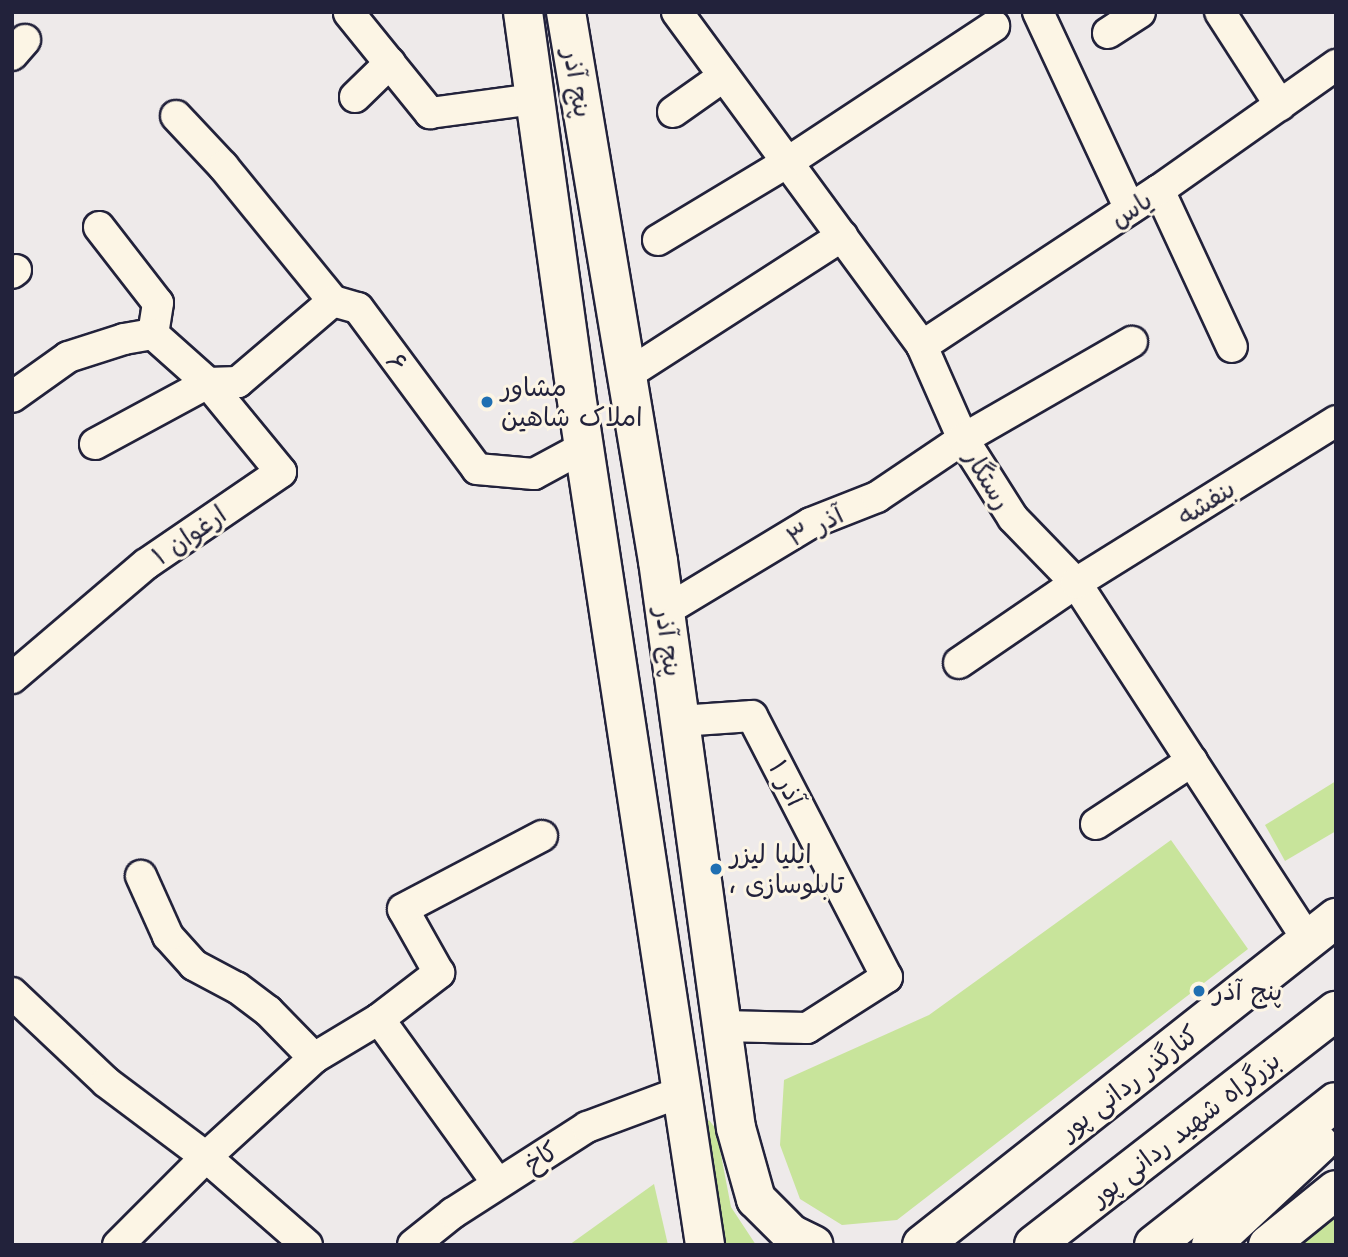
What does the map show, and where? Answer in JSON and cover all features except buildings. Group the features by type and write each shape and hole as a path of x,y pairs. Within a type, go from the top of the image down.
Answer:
{"main road":[{"name":"پنج آذر","path":"523,12 583,447 705,1245"},
{"name":"پنج آذر","path":"566,12 628,374 665,611 736,1128 755,1199 759,1245"},
{"name":"کنارگذر ردانی پور","path":"922,1245 1322,929"},
{"name":"بزرگراه شهید ردانی پور","path":"1034,1245 1336,1011"},
{"path":"1154,1245 1336,1102"},
{"path":"1211,1245 1336,1129"},
{"path":"1268,1245 1336,1190"},
{"path":"755,1199 792,1234 814,1245"}],"street":[{"name":"رستگار","path":"677,12 922,346 963,439 1013,518 1076,583 1192,761 1322,929"},
{"path":"1038,12 1130,209"},
{"path":"1108,33 1140,12"},
{"path":"1220,12 1280,105"},
{"path":"349,13 430,113 535,99"},
{"path":"658,240 788,162 995,26"},
{"path":"355,97 390,63"},
{"name":"یاس","path":"922,346 1159,190 1336,65"},
{"path":"673,112 724,76"},
{"path":"94,444 208,383 238,382 333,301 223,166 176,116"},
{"path":"1159,190 1232,347"},
{"path":"99,227 158,303 153,334"},
{"path":"628,374 842,236"},
{"name":"۶","path":"333,301 358,308 477,469 534,474 583,447"},
{"path":"153,334 208,383"},
{"path":"12,397 68,357 124,339 153,334"},
{"name":"آذر ۳","path":"665,611 811,523 877,496 963,439 1132,342"},
{"name":"ارغوان ۱","path":"12,678 146,564 281,471 208,383"},
{"name":"بنفشه","path":"959,663 1076,583 1336,421"},
{"name":"آذر ۱","path":"680,722 752,716 887,977 807,1028 722,1026"},
{"path":"1096,824 1192,761"},
{"path":"118,1245 206,1157 314,1058 379,1019 439,974 403,909 541,836"},
{"path":"141,876 168,936 194,965 237,988 268,1011 314,1058"},
{"path":"12,993 106,1082 206,1157 307,1245"},
{"path":"379,1019 498,1184"},
{"name":"کاخ","path":"413,1245 453,1213 587,1127 681,1092"}],"green space":[{"path":"1336,781 1336,831 1285,861 1265,825"},
{"path":"1171,840 1248,949 897,1220 842,1225 800,1199 780,1145 784,1080 929,1015"},
{"path":"709,1120 716,1129 731,1207 756,1245 717,1245 701,1130"},
{"path":"654,1184 668,1245 569,1245"},
{"path":"1336,1213 1336,1245 1298,1245"}],"place":[{"name":"مشاور املاک شاهین","path":"487,402"},
{"name":"ایلیا لیزر ، تابلوسازی","path":"716,869"},
{"name":"پنج آذر","path":"1199,991"}]}
